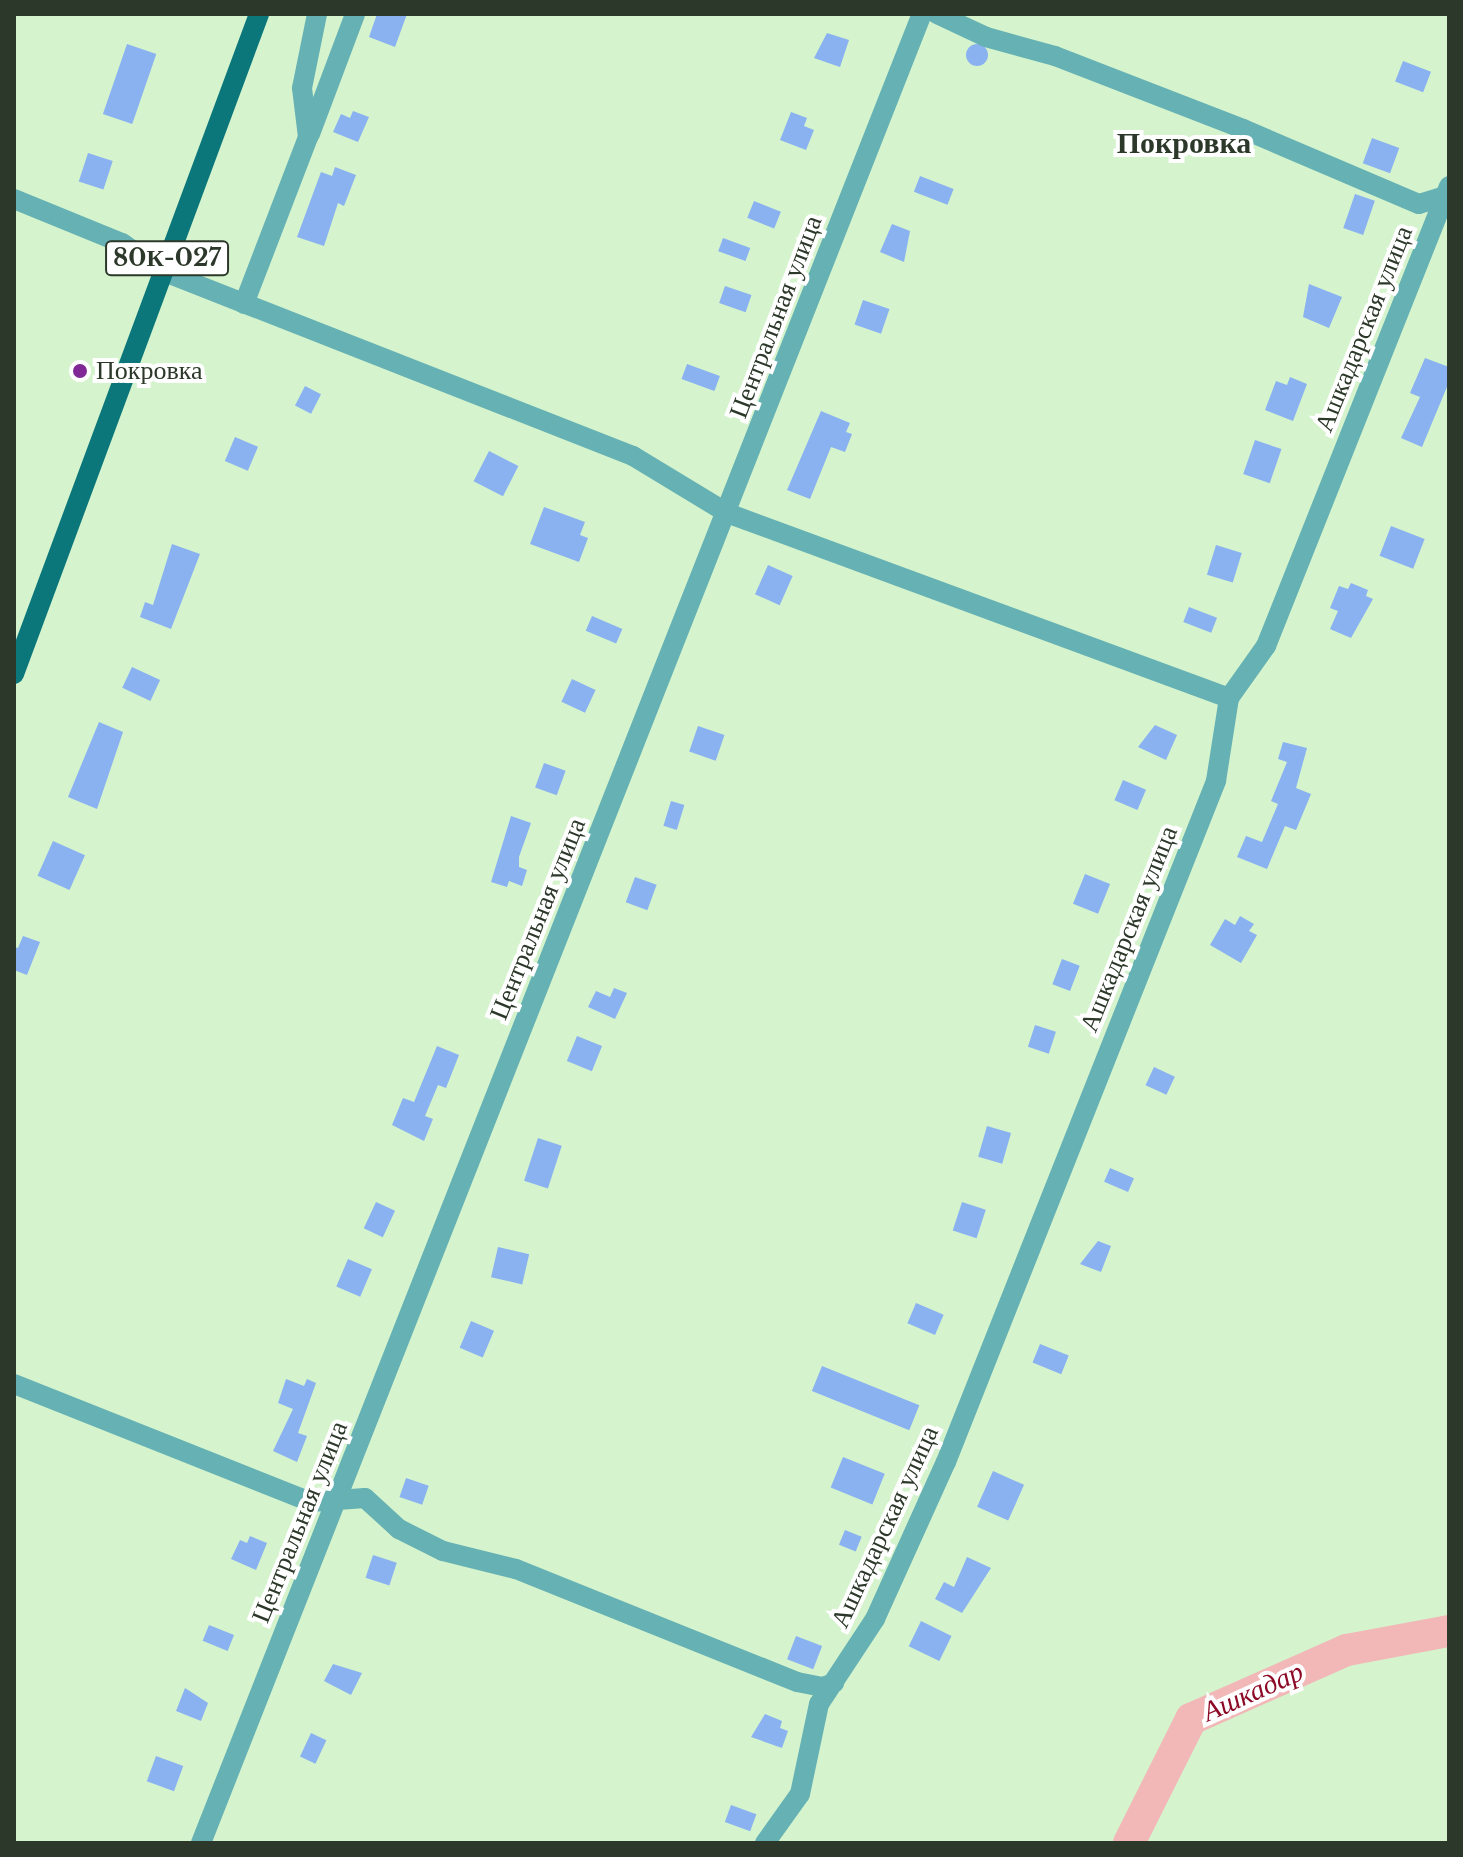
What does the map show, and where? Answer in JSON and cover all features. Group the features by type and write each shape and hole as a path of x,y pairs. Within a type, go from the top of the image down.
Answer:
{"main road":[{"name":"80К-027","path":"14,674 259,14"}],"street":[{"path":"308,137 302,88 317,14"},
{"path":"244,304 355,14"},
{"name":"Центральная улица","path":"201,1843 922,14"},
{"path":"937,14 1021,50 1055,56 1243,129 1288,153 1419,204 1446,201"},
{"path":"14,199 122,243 162,271 633,456 727,513 1229,698"},
{"name":"Ашкадарская улица","path":"765,1843 800,1794 819,1704 875,1619 946,1462 1216,781 1229,698 1266,646 1446,201"},
{"path":"14,1384 311,1502 365,1498 399,1529 443,1551 528,1574 797,1682 823,1687 834,1683"}],"building":[{"path":"377,14 407,14 395,47 369,37"},
{"path":"827,33 849,40 840,67 814,58"},
{"path":"127,44 156,54 132,124 103,114"},
{"path":"977,44 985,47 988,55 985,63 977,66 969,63 966,55 969,47"},
{"path":"1403,61 1431,72 1423,92 1395,82"},
{"path":"353,111 369,117 358,142 333,132 341,114 350,118"},
{"path":"791,112 807,118 804,126 814,130 806,150 780,140"},
{"path":"1372,138 1399,148 1390,173 1363,163"},
{"path":"88,153 113,161 103,190 79,182"},
{"path":"335,167 356,175 344,206 338,203 324,246 297,237 321,172 332,176"},
{"path":"920,176 954,189 948,205 914,192"},
{"path":"1355,194 1375,201 1363,235 1343,228"},
{"path":"754,201 781,212 774,229 747,218"},
{"path":"892,224 910,231 904,262 880,252"},
{"path":"723,238 750,248 745,261 718,251"},
{"path":"1309,284 1342,297 1329,328 1303,317"},
{"path":"725,286 751,295 746,312 719,303"},
{"path":"863,300 889,309 881,334 855,325"},
{"path":"1425,358 1449,367 1449,382 1422,447 1401,438 1420,397 1410,393"},
{"path":"687,364 720,376 714,391 682,379"},
{"path":"1290,377 1307,384 1293,421 1265,410 1276,381 1287,385"},
{"path":"305,386 321,394 311,414 295,406"},
{"path":"821,411 850,423 846,432 852,434 845,452 831,447 810,499 787,490"},
{"path":"235,437 258,447 248,471 225,461"},
{"path":"1255,440 1281,449 1270,483 1243,474"},
{"path":"489,451 518,466 503,496 474,481"},
{"path":"544,507 585,522 580,535 588,538 579,562 530,544"},
{"path":"1391,526 1425,539 1413,569 1380,556"},
{"path":"172,544 200,554 171,629 140,617 145,602 153,605"},
{"path":"1216,545 1242,553 1233,583 1207,575"},
{"path":"768,565 793,576 780,605 755,594"},
{"path":"1351,583 1368,590 1366,596 1373,599 1351,638 1330,629 1338,611 1330,608 1339,586 1348,589"},
{"path":"1189,607 1217,618 1211,633 1183,622"},
{"path":"592,616 622,629 616,644 586,631"},
{"path":"132,667 160,680 150,701 122,688"},
{"path":"572,679 596,690 585,713 561,702"},
{"path":"99,722 123,732 97,809 68,797"},
{"path":"1155,725 1177,735 1166,760 1138,747"},
{"path":"698,726 724,735 716,761 689,752"},
{"path":"1283,742 1307,748 1296,788 1311,794 1296,830 1285,826 1267,869 1237,857 1246,836 1262,842 1278,804 1271,801 1287,762 1278,759"},
{"path":"544,763 566,771 557,795 535,787"},
{"path":"1123,780 1146,790 1137,810 1114,800"},
{"path":"671,801 684,805 677,830 663,826"},
{"path":"511,816 531,823 519,857 519,867 527,870 522,886 509,881 507,887 491,882"},
{"path":"53,841 85,855 70,890 38,876"},
{"path":"1085,874 1110,884 1098,914 1073,904"},
{"path":"635,877 657,885 647,910 626,902"},
{"path":"1240,916 1254,924 1249,931 1257,935 1241,963 1210,945 1225,919 1235,925"},
{"path":"23,936 40,942 27,975 14,970 14,947 18,948"},
{"path":"1062,959 1080,966 1070,991 1052,984"},
{"path":"614,988 627,993 615,1019 588,1007 596,991 610,997"},
{"path":"1035,1025 1056,1032 1049,1054 1028,1047"},
{"path":"577,1036 602,1046 592,1071 567,1061"},
{"path":"437,1046 459,1055 446,1088 438,1085 425,1116 433,1119 424,1141 392,1125 403,1098 414,1102"},
{"path":"1154,1067 1175,1077 1166,1095 1146,1085"},
{"path":"987,1126 1011,1133 1002,1164 978,1157"},
{"path":"538,1138 562,1146 548,1189 524,1181"},
{"path":"1110,1168 1134,1178 1128,1192 1104,1182"},
{"path":"376,1202 395,1211 383,1237 364,1228"},
{"path":"962,1202 986,1210 977,1238 953,1231"},
{"path":"1098,1241 1111,1246 1101,1272 1080,1264"},
{"path":"498,1247 529,1254 522,1284 491,1277"},
{"path":"348,1259 372,1269 360,1297 336,1287"},
{"path":"916,1303 944,1315 935,1335 907,1323"},
{"path":"471,1321 494,1331 483,1357 460,1348"},
{"path":"1040,1344 1069,1356 1061,1374 1033,1363"},
{"path":"822,1366 919,1405 909,1430 812,1391"},
{"path":"286,1379 304,1386 307,1379 316,1383 298,1433 307,1436 297,1462 273,1451 293,1409 278,1403"},
{"path":"843,1457 885,1474 872,1504 831,1488"},
{"path":"993,1471 1024,1485 1008,1520 977,1507"},
{"path":"406,1478 429,1486 422,1505 399,1497"},
{"path":"845,1530 862,1537 856,1552 839,1545"},
{"path":"250,1536 267,1543 256,1570 231,1559 240,1540 247,1543"},
{"path":"373,1555 397,1563 389,1586 366,1578"},
{"path":"967,1557 991,1568 962,1613 935,1599 944,1582 954,1587"},
{"path":"921,1621 952,1636 939,1661 909,1646"},
{"path":"209,1625 234,1635 228,1651 203,1641"},
{"path":"796,1636 822,1646 813,1669 787,1659"},
{"path":"333,1664 362,1673 351,1695 324,1681"},
{"path":"185,1688 208,1703 201,1721 176,1711"},
{"path":"765,1714 782,1721 780,1728 788,1731 782,1748 751,1737"},
{"path":"311,1733 326,1740 315,1764 300,1757"},
{"path":"156,1756 183,1766 174,1791 147,1781"},
{"path":"731,1805 756,1814 750,1831 725,1822"}],"waterway":[{"name":"Ашкадар","path":"1129,1843 1191,1719 1347,1650 1449,1631"}],"place":[{"name":"Покровка","path":"80,371"}],"district":[{"name":"Покровка","path":"1184,143"}]}
